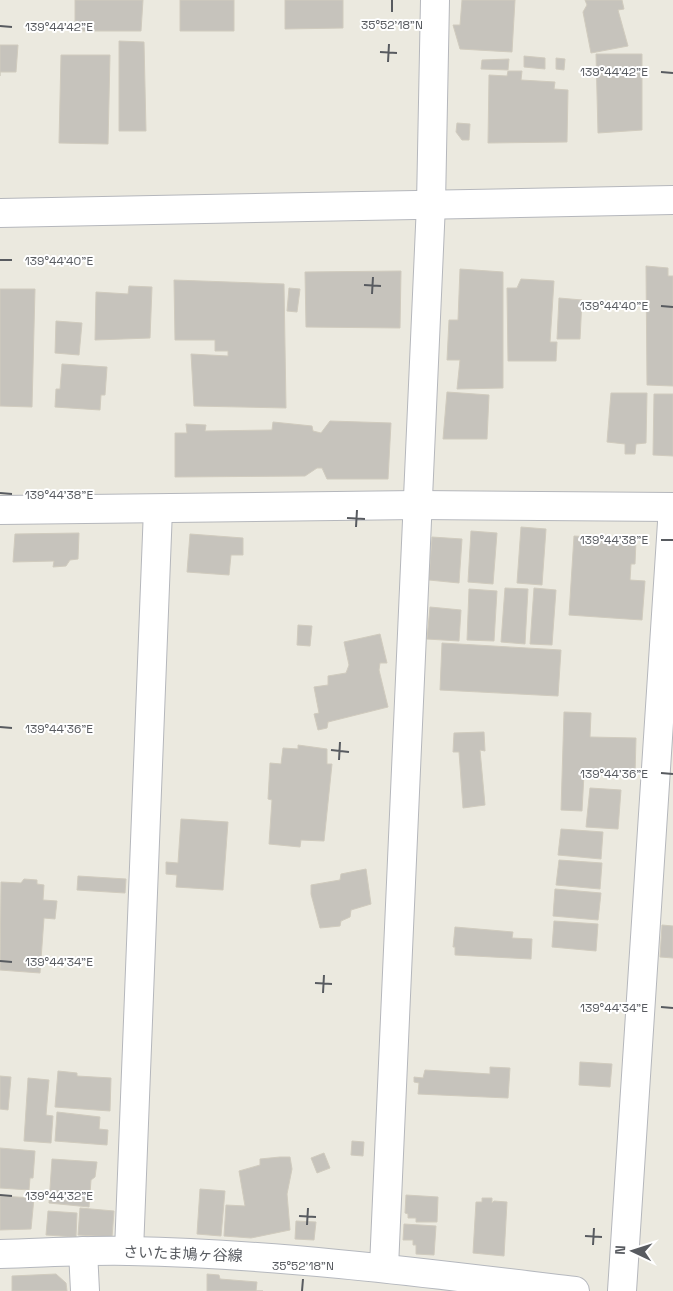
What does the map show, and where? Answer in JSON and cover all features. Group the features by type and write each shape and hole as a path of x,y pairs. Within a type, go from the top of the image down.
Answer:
{"street":[{"path":"384,1268 431,204 435,0"},
{"path":"0,213 673,200"},
{"path":"0,510 417,505 673,507 622,1291"},
{"path":"129,1251 158,509"},
{"path":"83,1251 86,1291"},
{"name":"さいたま鳩ヶ谷線","path":"0,1254 129,1251 249,1256 384,1268 575,1291"}],"building":[{"path":"75,0 143,0 141,31 75,31"},
{"path":"180,0 234,0 234,31 180,31"},
{"path":"285,0 343,0 343,28 285,29"},
{"path":"462,0 515,0 512,52 460,49 453,25 460,25"},
{"path":"585,0 622,0 624,9 618,10 628,46 591,53 583,12 587,5"},
{"path":"119,41 144,42 146,131 119,131"},
{"path":"0,45 18,45 16,72 0,72"},
{"path":"596,54 642,54 642,130 598,133"},
{"path":"61,55 110,55 108,144 59,143"},
{"path":"524,56 545,58 545,69 524,67"},
{"path":"556,58 565,59 564,70 556,69"},
{"path":"509,59 508,70 481,69 482,60"},
{"path":"508,71 522,71 521,80 555,82 554,89 568,90 567,142 488,143 489,75 507,76"},
{"path":"457,123 470,124 469,140 462,140 456,132"},
{"path":"646,266 668,268 668,276 673,276 673,386 647,385"},
{"path":"460,269 503,272 503,388 457,389 460,360 447,360 449,320 458,320"},
{"path":"401,271 400,328 306,327 305,272"},
{"path":"521,279 554,281 550,342 557,342 556,361 508,361 507,288 517,288"},
{"path":"174,280 284,284 286,408 194,406 191,354 228,356 228,351 215,351 215,340 175,340"},
{"path":"129,286 152,287 150,338 95,340 96,292 128,294"},
{"path":"289,288 300,289 297,312 287,311"},
{"path":"0,289 35,289 32,407 0,406"},
{"path":"559,298 582,300 580,339 557,339"},
{"path":"56,321 82,323 79,355 55,353"},
{"path":"62,364 107,367 105,395 101,395 100,410 55,407 56,389 60,389"},
{"path":"447,392 489,395 487,439 443,439"},
{"path":"611,393 647,393 646,443 636,444 635,454 625,454 625,444 607,442"},
{"path":"654,394 673,394 673,456 653,455"},
{"path":"330,421 391,423 388,479 327,479 322,468 317,468 305,476 175,477 175,433 187,433 186,424 206,425 205,431 272,430 273,422 312,426 313,431 321,433"},
{"path":"521,527 546,529 542,585 517,583"},
{"path":"471,531 497,533 493,584 468,582"},
{"path":"79,533 78,559 70,560 66,566 53,567 54,561 13,562 15,534"},
{"path":"190,534 243,538 243,555 231,555 229,575 187,572"},
{"path":"574,536 636,540 635,564 631,564 630,580 645,581 642,620 569,615"},
{"path":"432,537 462,539 459,583 429,580"},
{"path":"505,588 528,589 525,644 501,642"},
{"path":"534,588 556,590 552,645 530,644"},
{"path":"469,589 497,591 494,641 467,640"},
{"path":"430,607 461,610 459,641 427,639"},
{"path":"298,625 312,626 310,646 297,645"},
{"path":"380,634 387,663 380,663 379,670 388,707 328,722 327,728 318,730 314,714 319,713 314,687 328,685 328,676 346,673 349,665 344,642"},
{"path":"442,643 561,650 558,696 440,690"},
{"path":"564,712 591,713 590,737 636,738 635,776 584,774 582,811 561,810"},
{"path":"484,732 485,751 480,750 485,805 463,808 459,752 453,752 454,733"},
{"path":"298,745 327,749 327,764 332,764 324,841 301,840 300,847 269,844 272,800 268,799 270,763 281,764 283,748 298,749"},
{"path":"590,788 621,790 618,829 586,827"},
{"path":"181,819 228,822 223,890 176,887 177,875 166,874 166,862 178,863"},
{"path":"561,829 603,832 601,859 558,855"},
{"path":"559,860 602,863 600,889 556,885"},
{"path":"366,869 371,904 351,910 350,917 341,921 340,926 320,928 311,894 311,885 340,880 341,874"},
{"path":"78,876 126,879 125,893 77,890"},
{"path":"24,879 37,880 37,884 44,885 43,900 57,901 55,919 44,918 40,973 0,970 1,882 21,883"},
{"path":"555,889 601,893 598,920 553,916"},
{"path":"554,921 598,924 596,951 552,947"},
{"path":"662,925 673,926 673,958 660,957"},
{"path":"455,927 513,932 512,938 532,939 531,959 455,955 455,947 453,947"},
{"path":"580,1062 612,1064 610,1087 579,1085"},
{"path":"490,1067 510,1068 508,1098 418,1094 419,1083 414,1082 414,1077 423,1078 425,1070 490,1074"},
{"path":"58,1071 77,1073 77,1076 111,1078 110,1111 55,1107"},
{"path":"0,1076 11,1077 8,1110 0,1109"},
{"path":"28,1078 49,1080 46,1115 53,1116 51,1143 24,1141"},
{"path":"57,1112 100,1117 99,1129 108,1130 107,1145 55,1141"},
{"path":"352,1141 364,1142 363,1156 351,1155"},
{"path":"0,1148 35,1151 33,1178 30,1178 29,1190 0,1188"},
{"path":"324,1153 330,1168 317,1173 311,1158"},
{"path":"290,1157 292,1169 287,1194 290,1230 251,1238 224,1236 226,1205 245,1206 239,1171 260,1165 260,1159"},
{"path":"52,1159 97,1162 95,1177 91,1180 89,1207 49,1203"},
{"path":"200,1189 225,1191 221,1236 197,1234"},
{"path":"406,1195 438,1197 437,1222 416,1222 416,1218 408,1218 408,1214 405,1213"},
{"path":"0,1196 34,1198 31,1229 0,1230"},
{"path":"482,1198 492,1198 492,1203 494,1201 507,1202 504,1256 473,1253 476,1202 482,1202"},
{"path":"80,1208 114,1211 112,1237 78,1235"},
{"path":"48,1211 77,1213 76,1237 46,1235"},
{"path":"296,1221 316,1222 314,1240 295,1239"},
{"path":"404,1224 436,1226 434,1255 416,1254 416,1245 413,1245 413,1240 403,1240"},
{"path":"56,1274 66,1283 67,1291 12,1291 12,1276"},
{"path":"207,1274 219,1275 220,1279 257,1282 256,1291 207,1291"}]}
